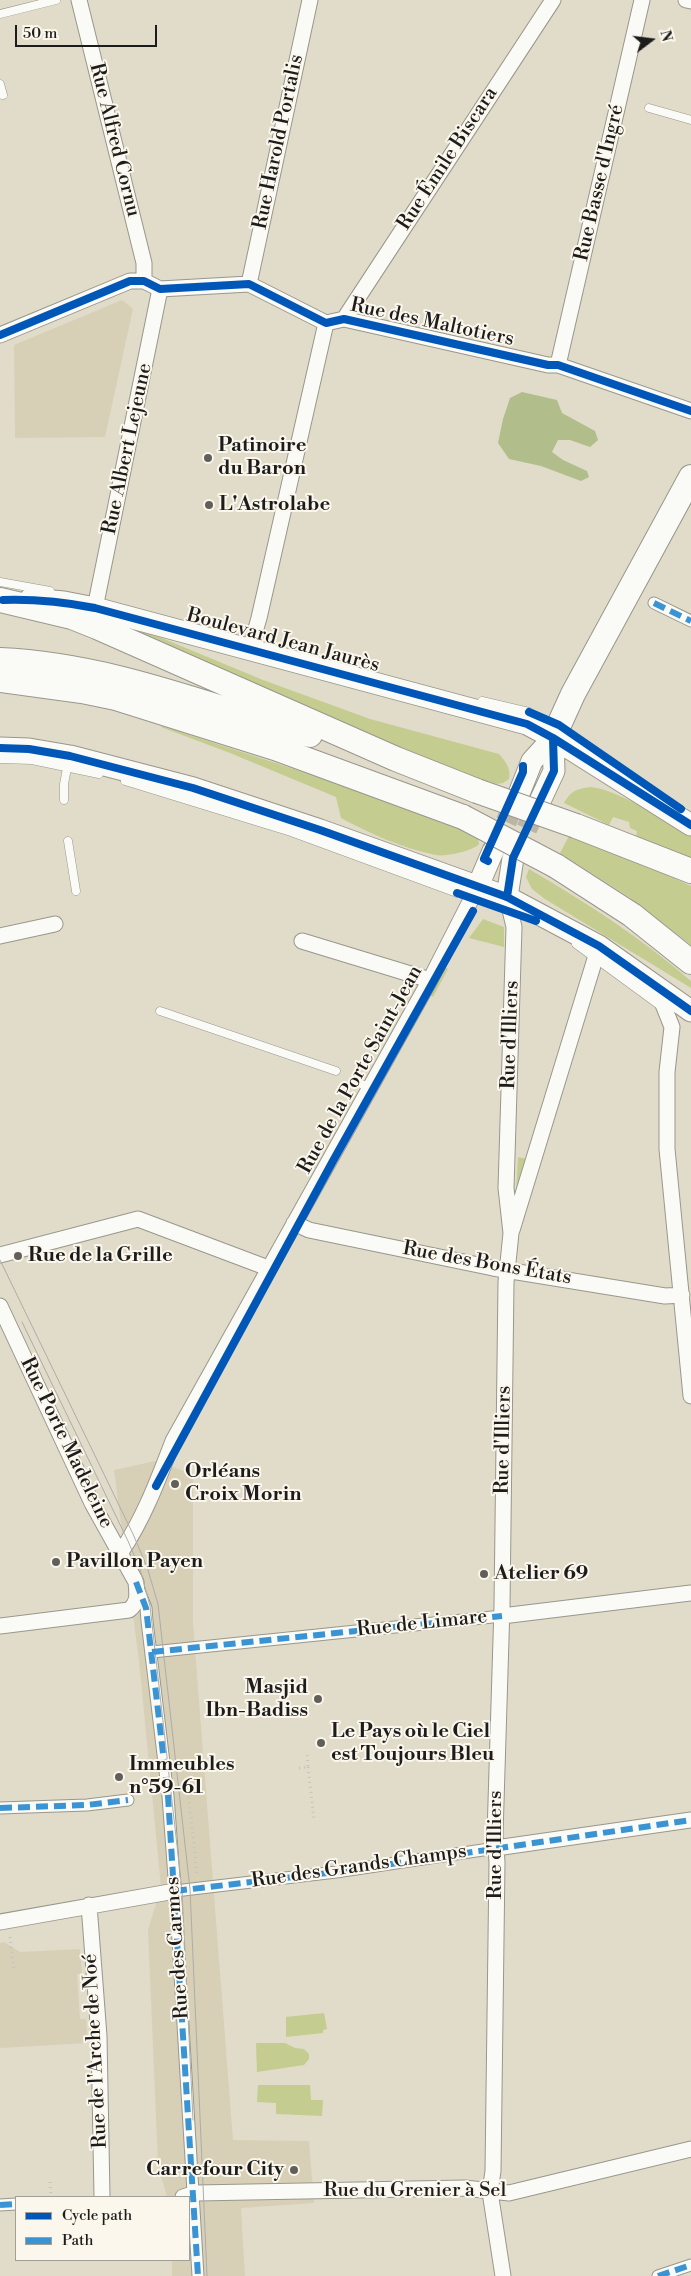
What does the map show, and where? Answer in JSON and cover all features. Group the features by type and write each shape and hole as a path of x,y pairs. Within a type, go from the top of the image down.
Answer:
{"main road":[{"path":"520,791 532,762 553,738 573,694 691,477"},
{"name":"Boulevard Jean Jaurès","path":"1,594 28,599 95,604 252,642 527,724 553,738 691,825"},
{"name":"Boulevard Jean Jaurès","path":"1,594 97,627 396,759 691,871"},
{"name":"Boulevard Jean Jaurès","path":"0,660 72,667 114,675 396,759"},
{"path":"0,680 82,691 124,701 275,748 463,817 556,866 632,915 691,962"},
{"path":"540,801 554,771 553,738"},
{"path":"0,748 29,748 69,762 193,788 320,830 507,897 655,986 691,1011"},
{"path":"478,886 493,851"},
{"path":"507,897 513,858"}],"street":[{"name":"Rue Alfred Cornu","path":"79,0 144,263 144,281"},
{"name":"Rue Harold Portalis","path":"249,284 310,0"},
{"name":"Rue Émile Biscara","path":"344,319 553,0"},
{"name":"Rue Basse d'Ingré","path":"558,365 642,0"},
{"path":"686,0 691,1"},
{"path":"0,335 120,284 144,281 160,289 249,284"},
{"name":"Rue des Maltotiers","path":"249,284 326,323 344,319 548,365 558,365 691,410"},
{"name":"Rue Albert Lejeune","path":"95,604 160,289"},
{"path":"252,642 326,323"},
{"path":"651,602 691,621"},
{"name":"Rue de la Porte Saint-Jean","path":"121,1552 133,1534 156,1486 173,1441 294,1223 363,1085 430,980 478,886"},
{"name":"Rue d'Illiers","path":"503,2276 490,2192 493,2152 496,1848 502,1616 507,1270 511,1233 506,1188 514,926 507,897"},
{"path":"0,936 55,924"},
{"path":"302,941 430,980"},
{"name":"Rue d'Illiers","path":"511,1233 517,1219 535,1153 597,952"},
{"path":"655,986 672,1027 667,1072 667,1149 691,1396"},
{"path":"0,1255 138,1219 268,1268"},
{"name":"Rue des Bons États","path":"294,1223 309,1230 507,1270 665,1296 682,1295"},
{"name":"Rue Porte Madeleine","path":"0,1306 92,1503 136,1582"},
{"path":"0,1626 130,1610 135,1606 136,1582"},
{"name":"Rue des Carmes","path":"136,1582 146,1608 152,1652 163,1797 175,1890 188,2195"},
{"name":"Rue de Limare","path":"152,1652 502,1616 691,1593"},
{"path":"0,1808 87,1805 128,1800"},
{"name":"Rue des Grands Champs","path":"175,1890 336,1872 691,1820"},
{"path":"0,1922 175,1890"},
{"name":"Rue de l'Arche de Noé","path":"88,1905 99,2036 102,2196"},
{"name":"Rue du Grenier à Sel","path":"188,2195 465,2188 509,2193 691,2149"},
{"path":"0,2205 15,2204"},
{"name":"Rue des Carmes","path":"190,2211 198,2276"},
{"path":"658,2276 691,2266"}],"lane":[{"path":"0,14 56,0"},
{"path":"0,84 3,95"},
{"path":"649,108 691,120"},
{"path":"95,604 162,617"},
{"path":"338,664 433,690"},
{"path":"472,699 529,712"},
{"path":"0,760 69,762 111,777 291,832 458,893"},
{"path":"64,800 64,784 69,762"},
{"path":"68,842 76,891"},
{"path":"536,921 597,952 666,1010"},
{"path":"160,1011 336,1071"}],"path":[{"path":"306,1754 314,1820"},
{"path":"299,1768 308,1767"},
{"path":"191,1780 187,1782 198,1888"},
{"path":"10,1937 14,1968"},
{"path":"50,2182 51,2196"}],"shaded area":[{"path":"122,300 133,309 105,437 15,438 14,345"},
{"path":"155,1461 193,1474 193,1623 233,2140 309,2141 314,2203 241,2208 245,2276 172,2276 172,2261 190,2261 190,2196 167,2196 158,2165 148,1930 161,1887 139,1661 114,1470"},
{"path":"4,1942 20,1952 80,1949 82,1974 77,1974 80,2019 86,2019 88,2043 0,2048 0,1943"}],"green space":[{"path":"522,392 557,400 562,413 595,431 598,440 590,447 570,440 558,440 552,452 563,460 587,471 589,477 581,481 541,466 509,459 498,443 510,398"},
{"path":"145,631 263,680 370,719 499,754 507,765 509,779 497,784 451,770 361,736 142,637 141,633"},
{"path":"162,726 395,802 471,834 478,839 479,844 465,851 440,855 399,845 341,818 336,797"},
{"path":"590,787 614,793 627,799 691,835 691,859 636,836 637,831 630,828 629,822 613,817 609,825 564,803 574,791"},
{"path":"569,836 652,868 691,886 691,945 629,897 560,853"},
{"path":"529,869 633,935 691,981 691,988 545,899 532,889 526,877"},
{"path":"483,919 504,927 504,947 469,938"},
{"path":"445,967 448,969 433,997 429,994"},
{"path":"518,1157 527,1159 516,1194"},
{"path":"324,2013 327,2029 323,2030 323,2033 286,2037 286,2017"},
{"path":"256,2043 285,2043 295,2048 304,2049 309,2054 309,2059 304,2065 257,2072"},
{"path":"258,2085 310,2085 311,2100 323,2100 322,2116 276,2114 276,2103 257,2102"}],"tunnel":[{"path":"493,851 520,791"},
{"path":"513,858 540,801"}],"tram line":[{"path":"0,1260 133,1534 147,1567 158,1604 190,1889 207,2276"},
{"path":"22,1322 128,1541 140,1569 150,1606 182,1890 193,2120"}],"marked path":[{"path":"654,603 691,621"},
{"path":"136,1582 146,1608 168,1796 198,2276"},
{"path":"152,1652 502,1616"},
{"path":"0,1808 87,1805 128,1800"},
{"path":"175,1891 336,1872 691,1820"},
{"path":"0,2205 15,2204"},
{"path":"658,2276 691,2265"}],"cycle path":[{"path":"0,335 130,281 144,281 160,289 249,284 326,323 344,319 548,365 558,365 691,411"},
{"path":"3,600 49,601 95,608 527,724 553,738 691,825"},
{"path":"529,712 559,725 681,809"},
{"path":"507,897 513,858 554,771 553,738"},
{"path":"0,748 29,749 70,756 193,788 320,830 507,897 599,946 691,1011"},
{"path":"488,861 484,859 523,772 523,766"},
{"path":"457,893 536,921"},
{"path":"156,1486 333,1161 473,911"}],"place":[{"name":"Patinoire du Baron","path":"208,458"},
{"name":"L'Astrolabe","path":"209,505"},
{"name":"Rue de la Grille","path":"18,1256"},
{"name":"Orléans Croix Morin","path":"175,1484"},
{"name":"Pavillon Payen","path":"56,1562"},
{"name":"Atelier 69","path":"484,1574"},
{"name":"Masjid Ibn-Badiss","path":"318,1699"},
{"name":"Le Pays où le Ciel est Toujours Bleu","path":"321,1743"},
{"name":"Immeubles n°59-61","path":"119,1777"},
{"name":"Carrefour City","path":"294,2170"}]}
